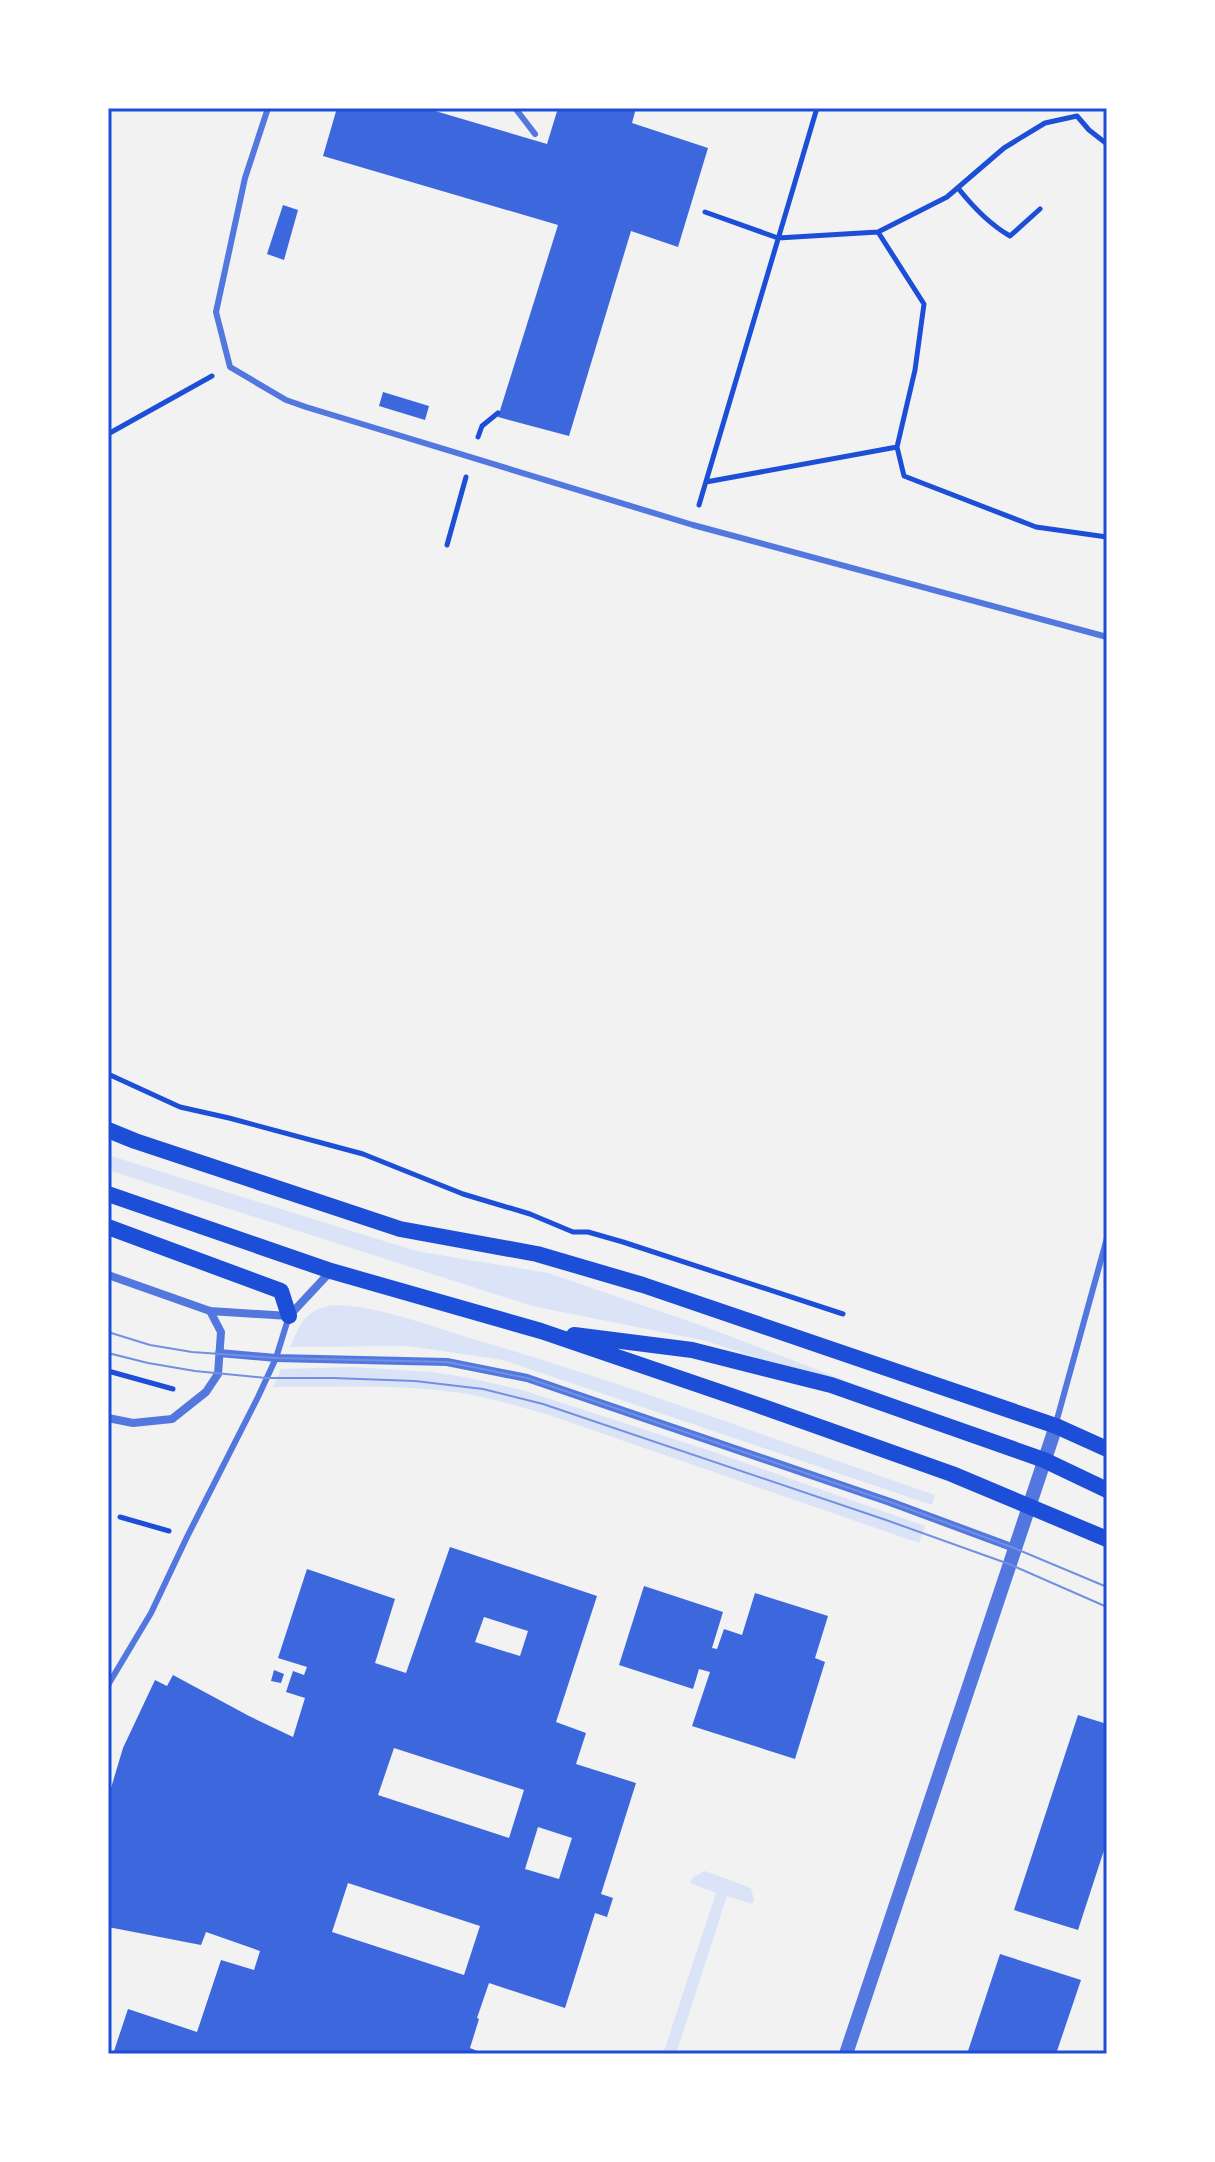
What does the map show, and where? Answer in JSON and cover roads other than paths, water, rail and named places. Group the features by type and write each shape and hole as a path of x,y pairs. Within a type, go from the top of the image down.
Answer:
{"main road":[{"path":"108,1130 400,1229 537,1254 643,1285 1056,1426 1107,1449"},
{"path":"108,1194 331,1271 541,1331 952,1474 1107,1539"},
{"path":"108,1227 281,1291 289,1316"},
{"path":"541,1331 692,1350 831,1385 1044,1460 1107,1490"}],"street":[{"path":"108,1275 210,1311 289,1316 331,1271"},
{"path":"108,1418 133,1423 172,1419 206,1392 218,1374 221,1332 210,1311"},
{"path":"219,1353 276,1358 447,1362 527,1378 890,1502 1014,1548"},
{"path":"846,2054 1056,1426"}],"lane":[{"path":"268,108 245,178 216,312 230,367 286,400 693,525 1107,637"},
{"path":"515,108 535,134"},
{"path":"1056,1426 1107,1238"},
{"path":"108,1685 151,1613 276,1358 289,1316"}],"tram line":[{"path":"108,1332 150,1345 192,1352 276,1358 447,1362 527,1378 890,1502 1107,1587"},
{"path":"108,1353 195,1371 266,1378 415,1381 483,1389 543,1404 1009,1564 1107,1607"}]}
